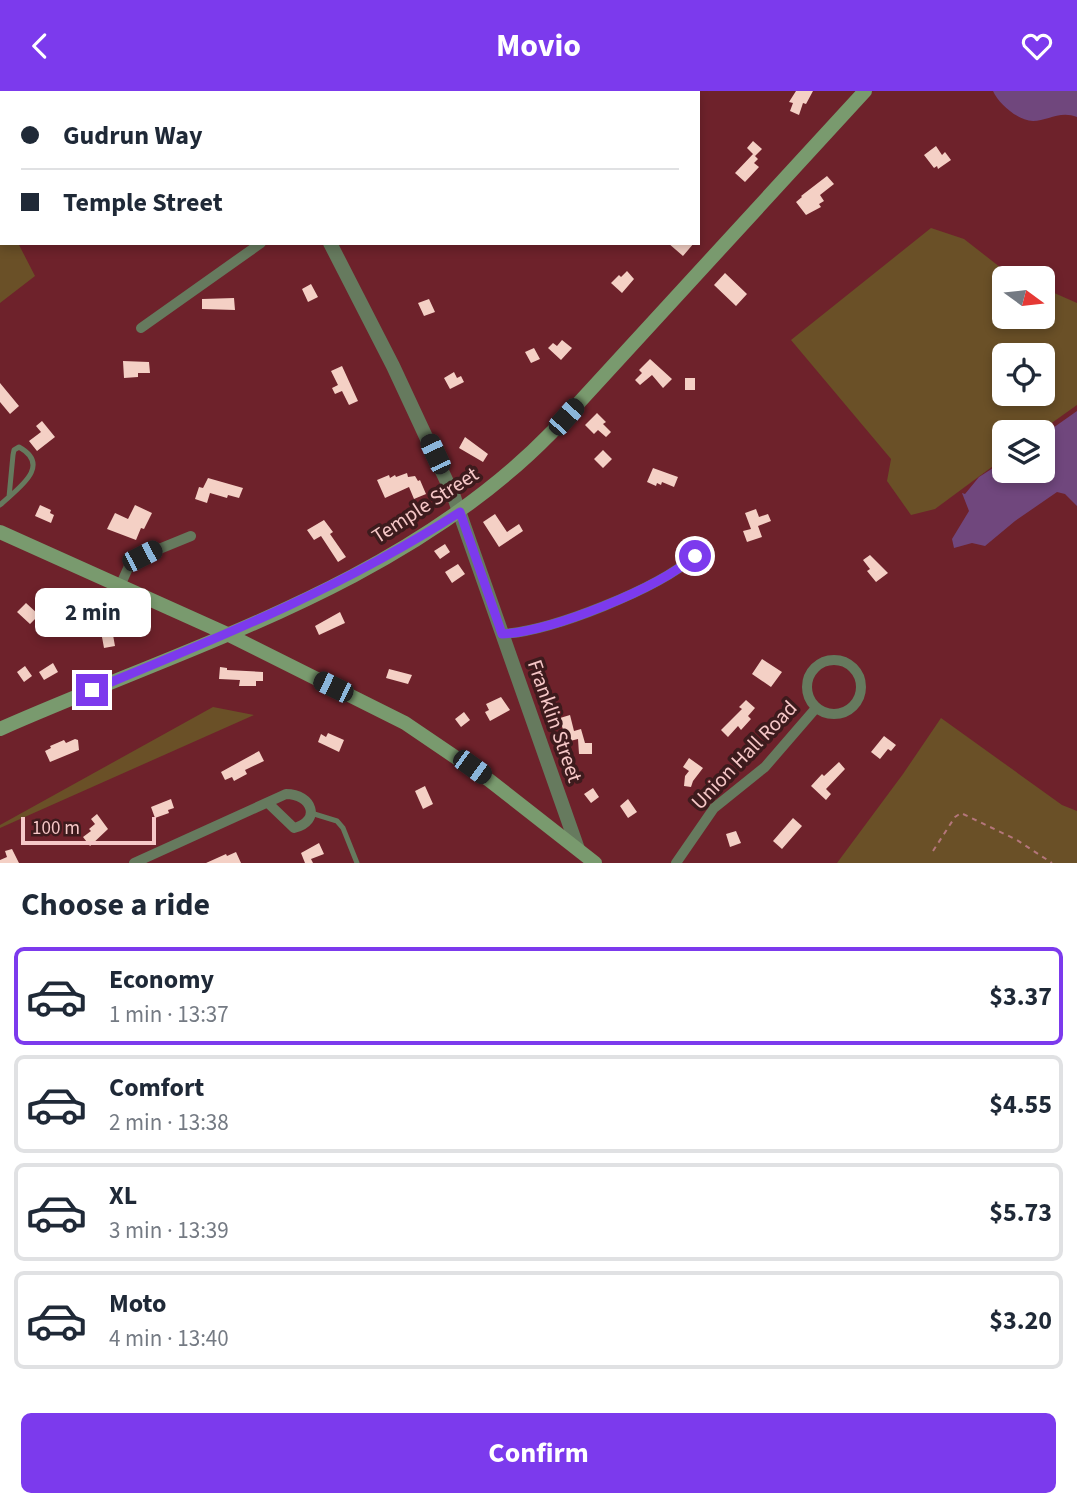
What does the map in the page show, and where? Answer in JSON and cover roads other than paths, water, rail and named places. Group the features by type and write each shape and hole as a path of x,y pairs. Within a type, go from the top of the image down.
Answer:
{"main road":[{"name":"Temple Street","path":"0,729 315,595 460,512 512,471 545,439 865,91"},
{"path":"0,532 227,634 426,735 481,773 595,863"}],"street":[{"path":"141,328 258,245"},
{"name":"Franklin Street","path":"331,245 393,366 460,512 578,849"},
{"path":"120,586 129,566 142,556 191,536"},
{"path":"502,634 539,629 606,603 665,578 695,556"},
{"name":"Union Hall Road","path":"832,660 850,665 858,673 861,685 858,700 841,714 832,715 816,708 807,692 807,680 813,670 819,664 832,660"},
{"name":"Union Hall Road","path":"676,863 714,808 765,767 816,708"},
{"path":"134,863 286,794 297,795 309,804 311,813 305,823 294,828 268,803"}],"lane":[{"path":"0,505 9,497 33,470 34,461 19,447 14,450 13,455 9,497"},
{"path":"311,813 337,821 357,863"}]}
